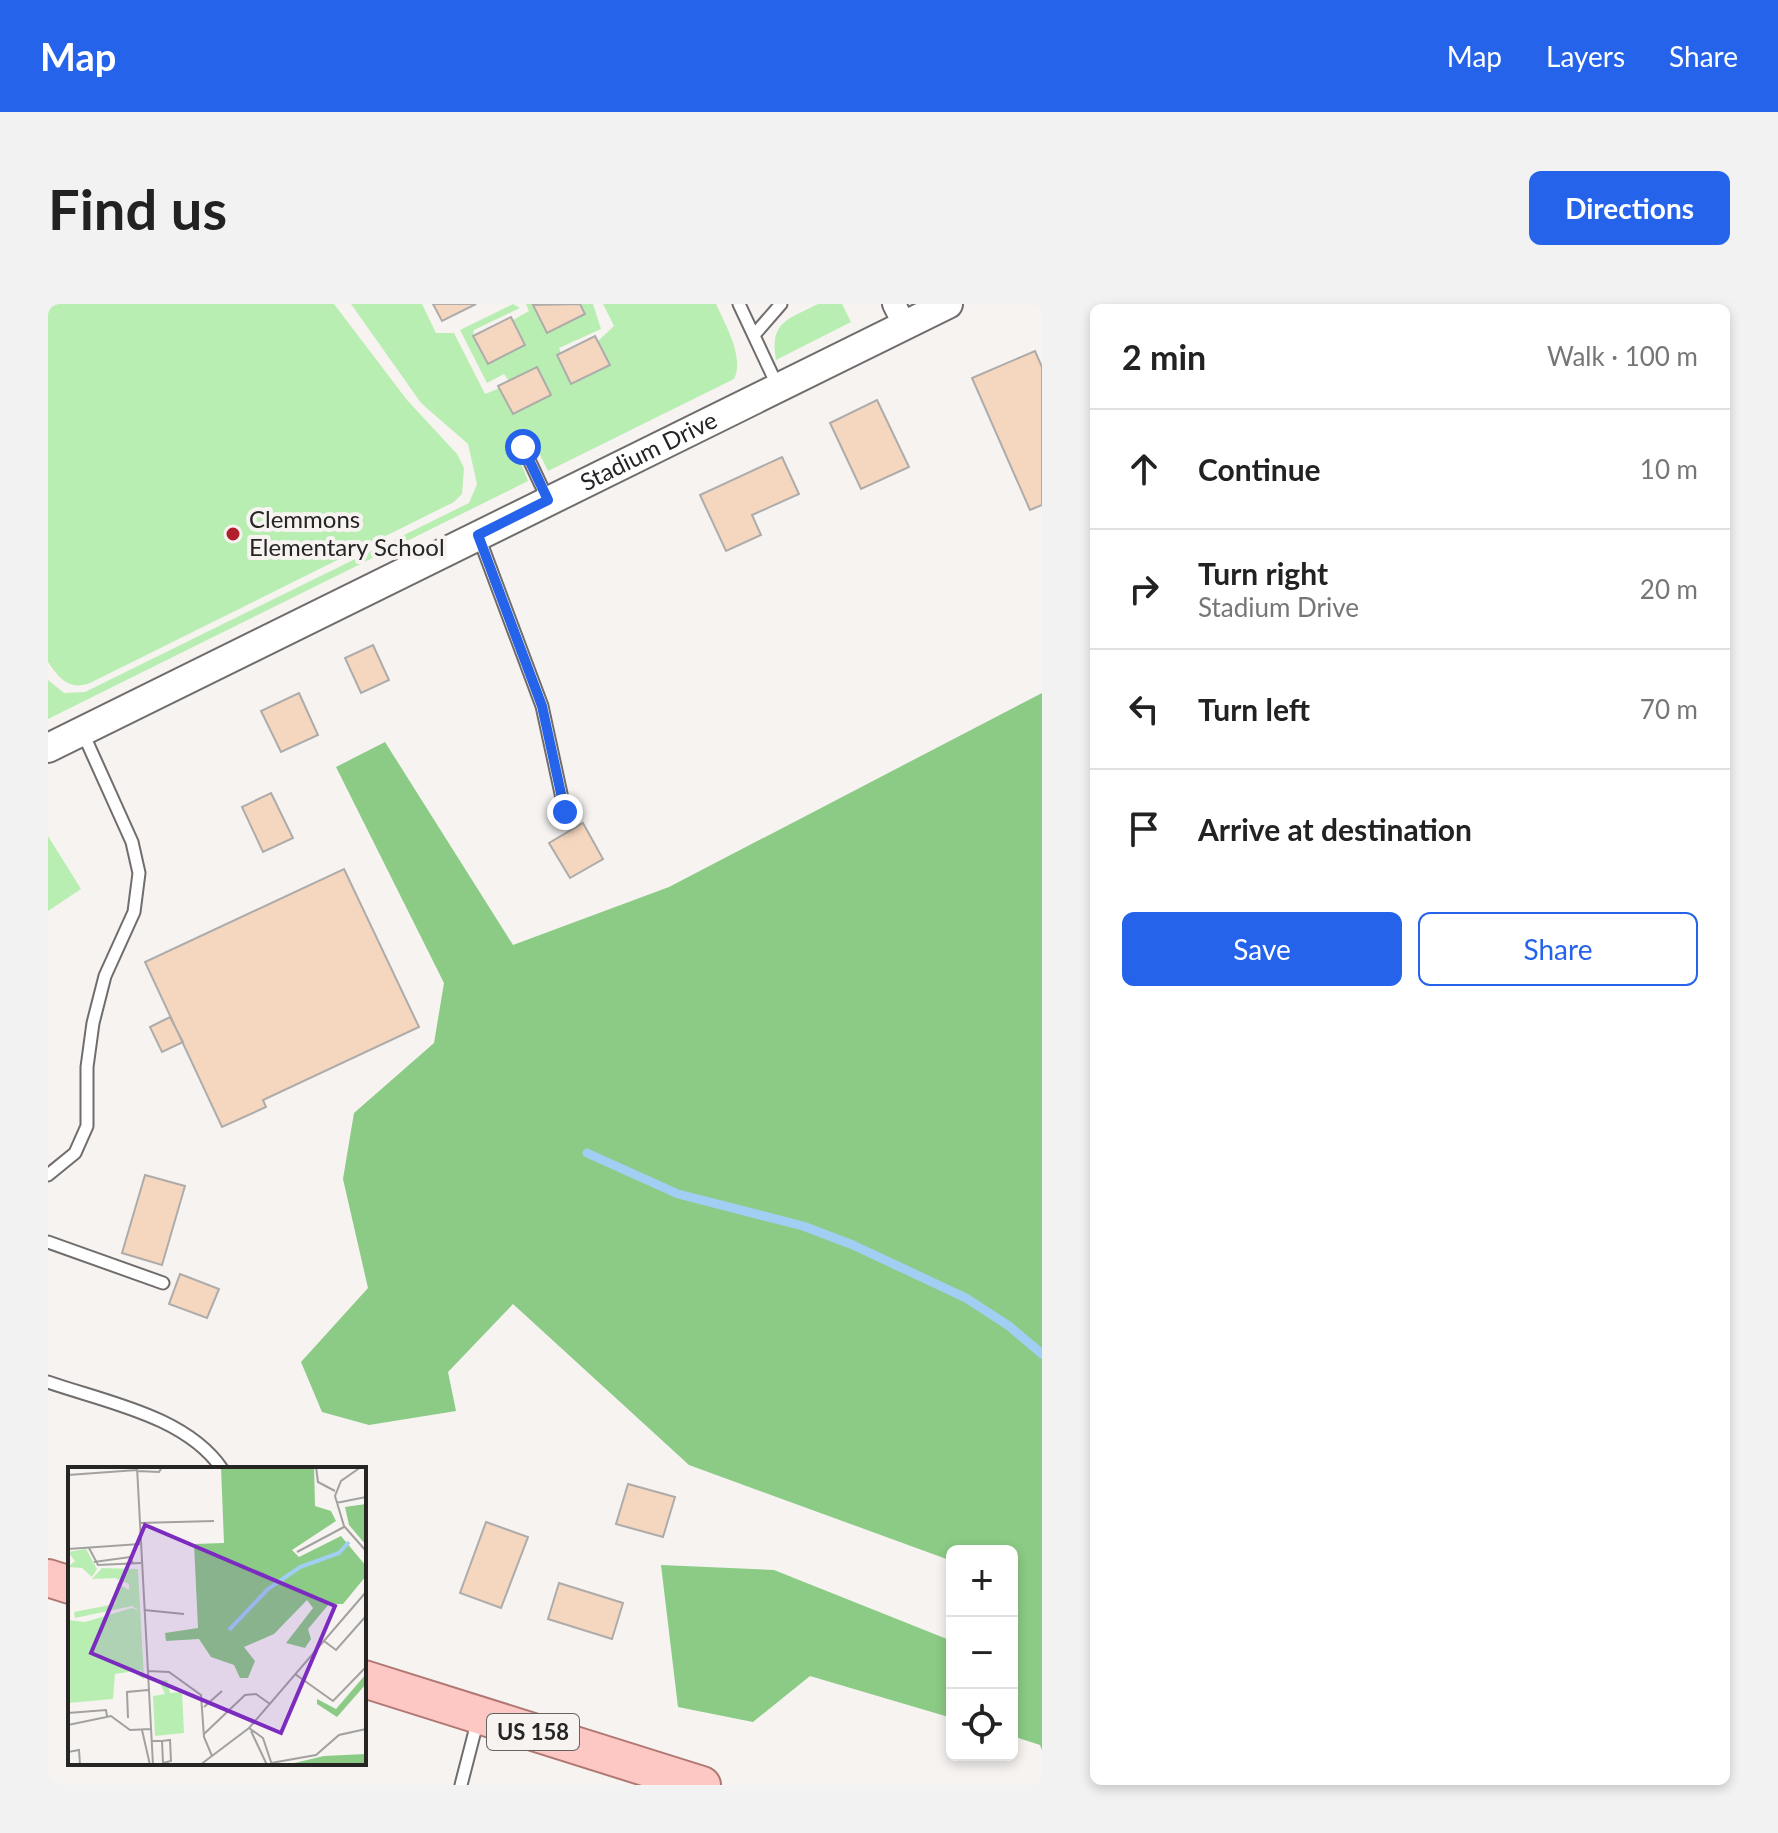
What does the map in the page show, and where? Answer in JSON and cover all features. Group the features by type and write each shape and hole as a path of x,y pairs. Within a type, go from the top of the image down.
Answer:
{"main road":[{"path":"48,1578 68,1584"},
{"name":"US 158","path":"366,1680 702,1785"}],"street":[{"name":"Stadium Drive","path":"48,748 778,387 899,314 948,304"}],"lane":[{"path":"739,304 778,387"},
{"path":"754,335 781,304"},
{"path":"523,447 548,500"},
{"path":"478,535 542,706 565,812"},
{"path":"48,1175 75,1153 87,1126 93,1023 105,976 134,912 139,873 132,842 82,731"},
{"path":"48,1242 163,1283"},
{"path":"48,1382 155,1419 200,1444 220,1467"},
{"path":"461,1785 479,1715"}],"green space":[{"name":"Clemmons Elementary School","path":"48,304 334,304 407,400 457,454 464,468 462,494 454,502 90,683 70,684 48,662"},
{"path":"351,304 422,304 436,333 454,333 485,394 500,388 513,414 551,395 537,367 509,381 504,374 487,383 460,330 513,304 520,308 474,330 473,336 488,364 525,345 513,320 529,311 526,304 534,304 547,333 585,314 580,304 593,304 601,329 559,348 561,353 557,356 572,384 609,365 598,341 614,326 603,304 716,304 736,351 737,371 734,379 548,471 533,441 516,450 528,481 48,719 48,680 64,693 85,692 469,503 477,484 468,444 421,403"},
{"path":"818,304 842,304 851,322 776,360 779,329 790,318"},
{"path":"1042,693 1042,1750 1040,1745 1018,1738 1018,1545 946,1545 946,1559 689,1465 513,1304 448,1372 456,1411 369,1425 322,1412 301,1362 368,1288 343,1179 354,1113 434,1043 444,983 336,767 385,742 513,945 669,887"},
{"path":"48,836 81,889 48,911"},
{"path":"661,1565 774,1570 946,1639 946,1716 810,1676 753,1722 678,1707"}],"building":[{"path":"433,304 476,304 442,321"},
{"path":"580,304 585,314 547,333 533,305"},
{"path":"511,317 525,345 488,364 473,336"},
{"path":"595,336 610,365 571,384 557,355"},
{"path":"1035,351 1042,367 1042,505 1030,510 972,378"},
{"path":"537,367 551,395 513,414 498,386"},
{"path":"877,400 909,467 861,489 830,423"},
{"path":"782,457 799,494 752,515 761,535 726,551 700,495"},
{"path":"373,645 389,680 361,693 345,658"},
{"path":"299,693 318,735 281,752 261,711"},
{"path":"271,793 293,838 263,852 242,807"},
{"path":"583,823 603,859 570,878 549,843"},
{"path":"344,869 419,1027 263,1100 266,1107 222,1127 145,962"},
{"path":"170,1017 183,1042 162,1052 150,1027"},
{"path":"145,1175 185,1186 162,1265 122,1253"},
{"path":"180,1274 219,1289 207,1318 169,1304"},
{"path":"628,1484 675,1497 663,1537 616,1524"},
{"path":"486,1522 528,1537 501,1608 460,1593"},
{"path":"559,1583 623,1603 612,1639 548,1619"}],"waterway":[{"path":"587,1153 678,1194 803,1226 853,1245 966,1298 1009,1326 1042,1354"}],"place":[{"name":"Clemmons Elementary School","path":"233,534"}],"route":[{"path":"523,447 548,500 478,535 542,706 565,812"}]}
